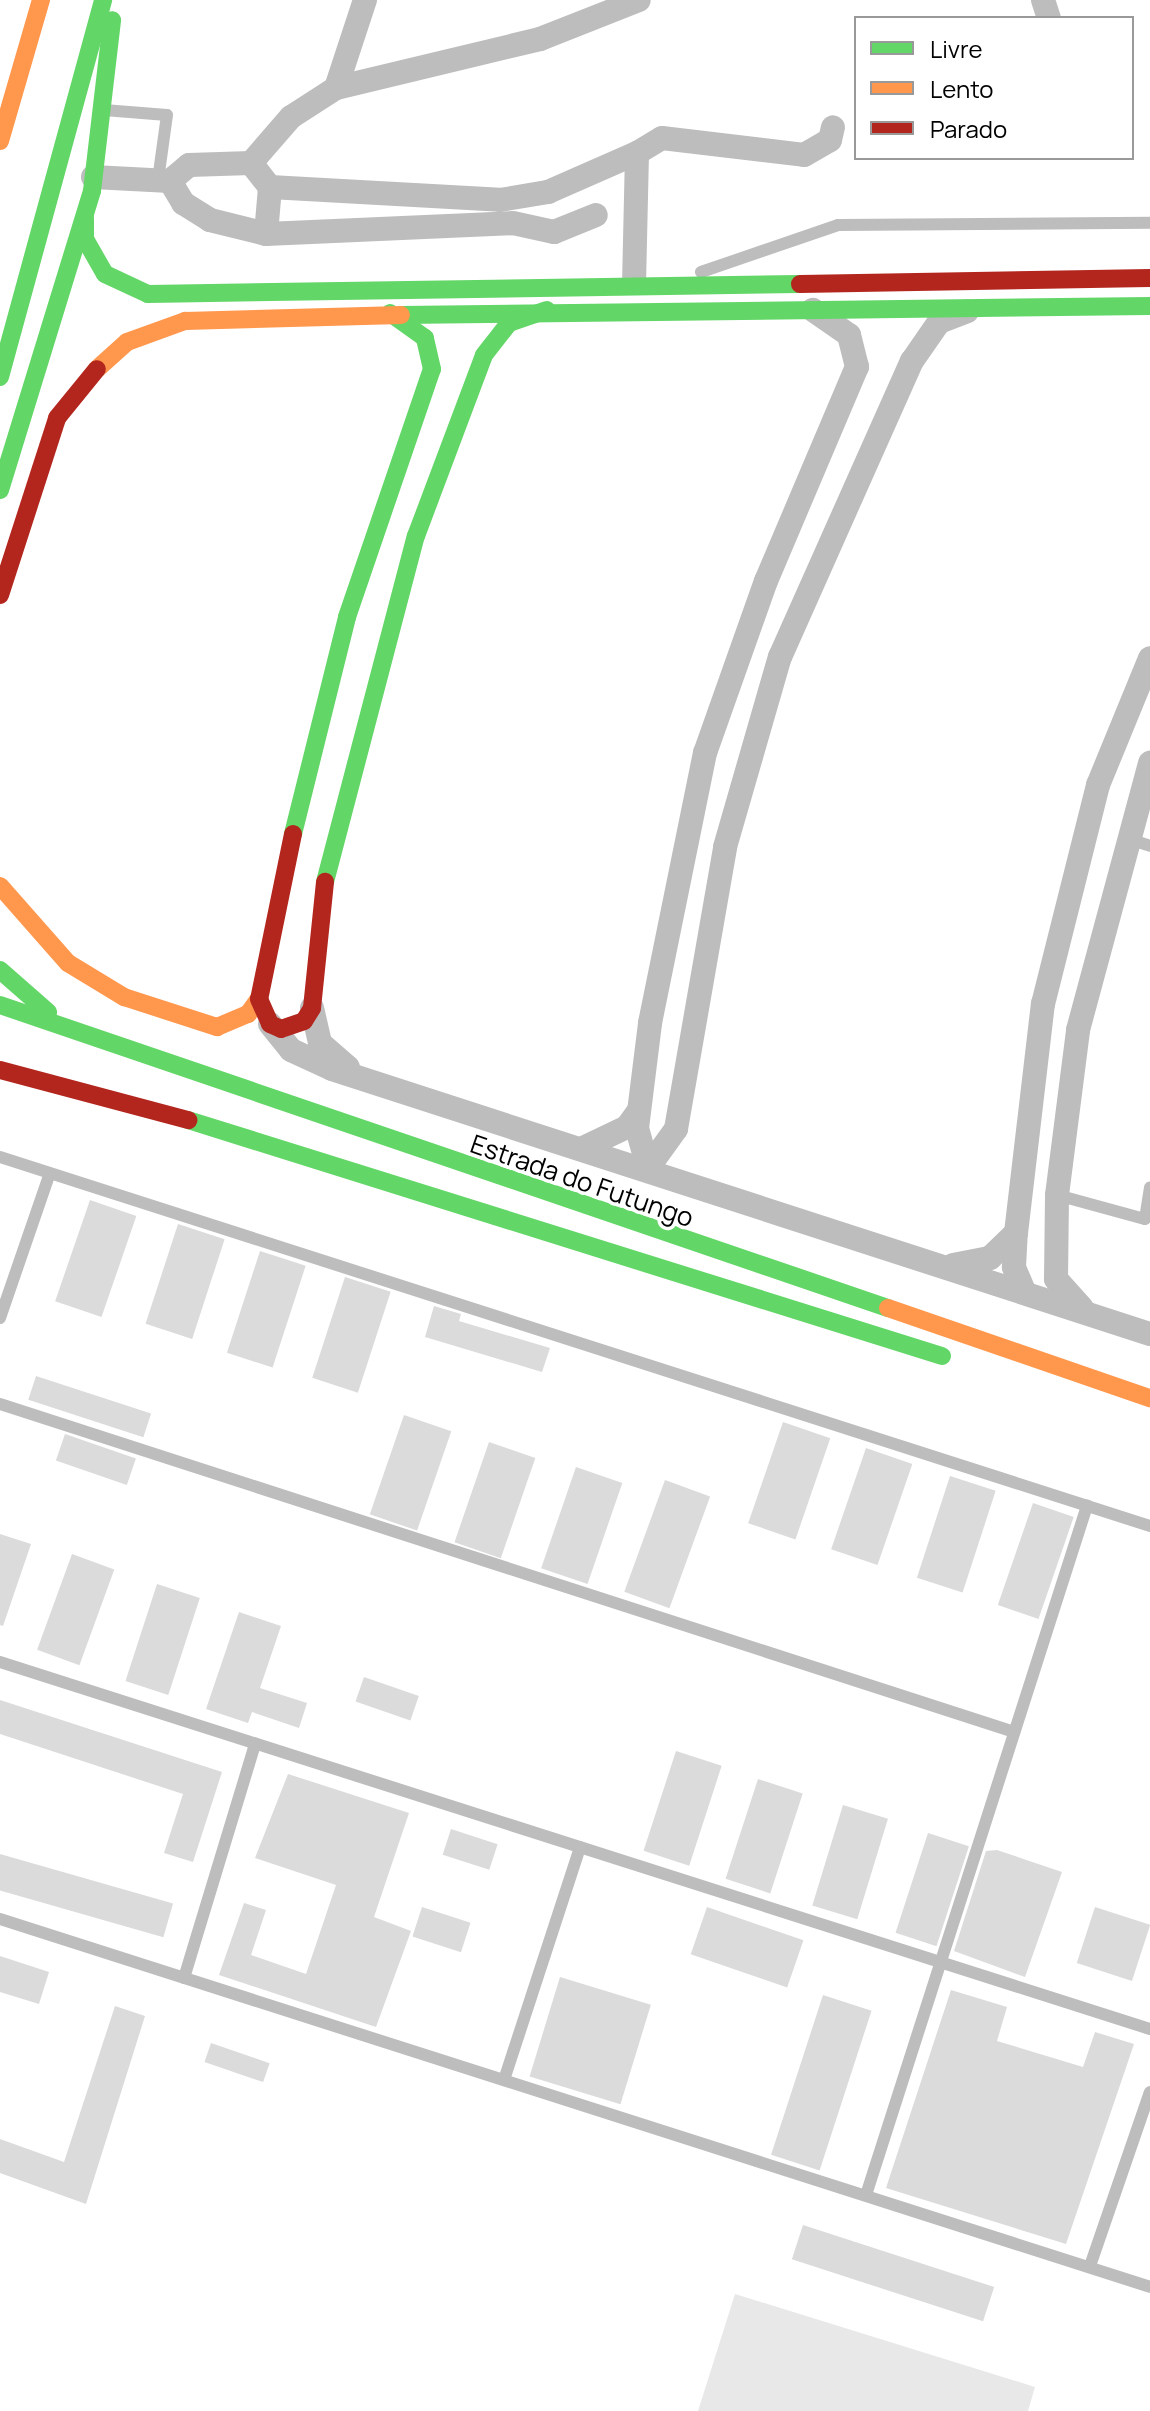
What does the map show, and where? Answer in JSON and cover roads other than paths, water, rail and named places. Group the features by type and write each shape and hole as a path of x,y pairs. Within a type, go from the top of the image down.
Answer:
{"main road":[{"path":"0,91 31,0"},
{"path":"0,141 41,0"},
{"path":"0,377 103,0"},
{"path":"0,490 85,218 115,0"},
{"path":"85,218 85,239 105,274 148,294 667,281 1150,278"},
{"path":"0,595 57,418 79,385 127,342 215,315 1150,306"},
{"path":"259,999 270,1024 293,1028 312,1008 320,904 378,659 484,355 509,323 547,310"},
{"path":"0,886 59,955 124,997 217,1027 248,1014 259,999 338,648 432,369 415,325 390,313"},
{"path":"338,648 349,671 363,673 378,659"},
{"path":"319,722 339,707 357,717 359,731"},
{"path":"0,970 84,1036"},
{"name":"Estrada do Futungo","path":"0,1005 157,1063 1150,1398"},
{"path":"0,1070 305,1152 959,1362"},
{"path":"0,1087 66,1090"}],"street":[{"path":"336,88 365,0"},
{"path":"93,177 164,180 189,165 251,163 291,117 336,88 540,39 639,0"},
{"path":"270,187 522,196 637,153 662,138 804,155 830,140 833,127"},
{"path":"634,282 637,153"},
{"path":"251,163 270,187 266,234"},
{"path":"164,180 183,203 210,220 266,234 513,223 554,232 596,215"},
{"path":"513,223 522,196"},
{"path":"712,1188 682,1158 676,1129 706,934 758,724 820,555 912,361 939,322 993,307"},
{"path":"648,1168 638,1112 664,933 698,783 720,709 857,367 857,351 837,321 803,308"},
{"path":"1024,1291 1014,1267 1016,1233 1043,1004 1087,824 1111,752 1150,658"},
{"path":"720,709 729,734 743,736 758,724"},
{"path":"1111,752 1110,765 1125,779 1149,765"},
{"path":"1087,1312 1056,1279 1054,1245 1057,1195 1078,1030 1125,839 1149,765"},
{"path":"698,783 721,769 733,776 738,796"},
{"path":"1087,824 1102,812 1115,814 1125,839"},
{"path":"312,1008 320,1043 360,1075"},
{"path":"270,1024 303,1057 951,1265 1150,1334"},
{"path":"585,1147 627,1127 638,1112"},
{"path":"648,1168 676,1129"},
{"path":"951,1265 990,1258 1016,1233"},
{"path":"1024,1291 1054,1245"}],"lane":[{"path":"101,110 167,115 164,180"},
{"path":"667,281 838,225 1150,223"},
{"path":"1125,839 1150,846"},
{"path":"0,1157 1150,1526"},
{"path":"0,1318 50,1173"},
{"path":"1057,1195 1148,1219 1150,1187"},
{"path":"0,1404 1014,1732"},
{"path":"866,2195 1087,1506"},
{"path":"0,1662 1150,2029"},
{"path":"184,1978 255,1744"},
{"path":"504,2080 580,1847"},
{"path":"0,1919 1150,2287"},
{"path":"1090,2266 1150,2092"}]}
